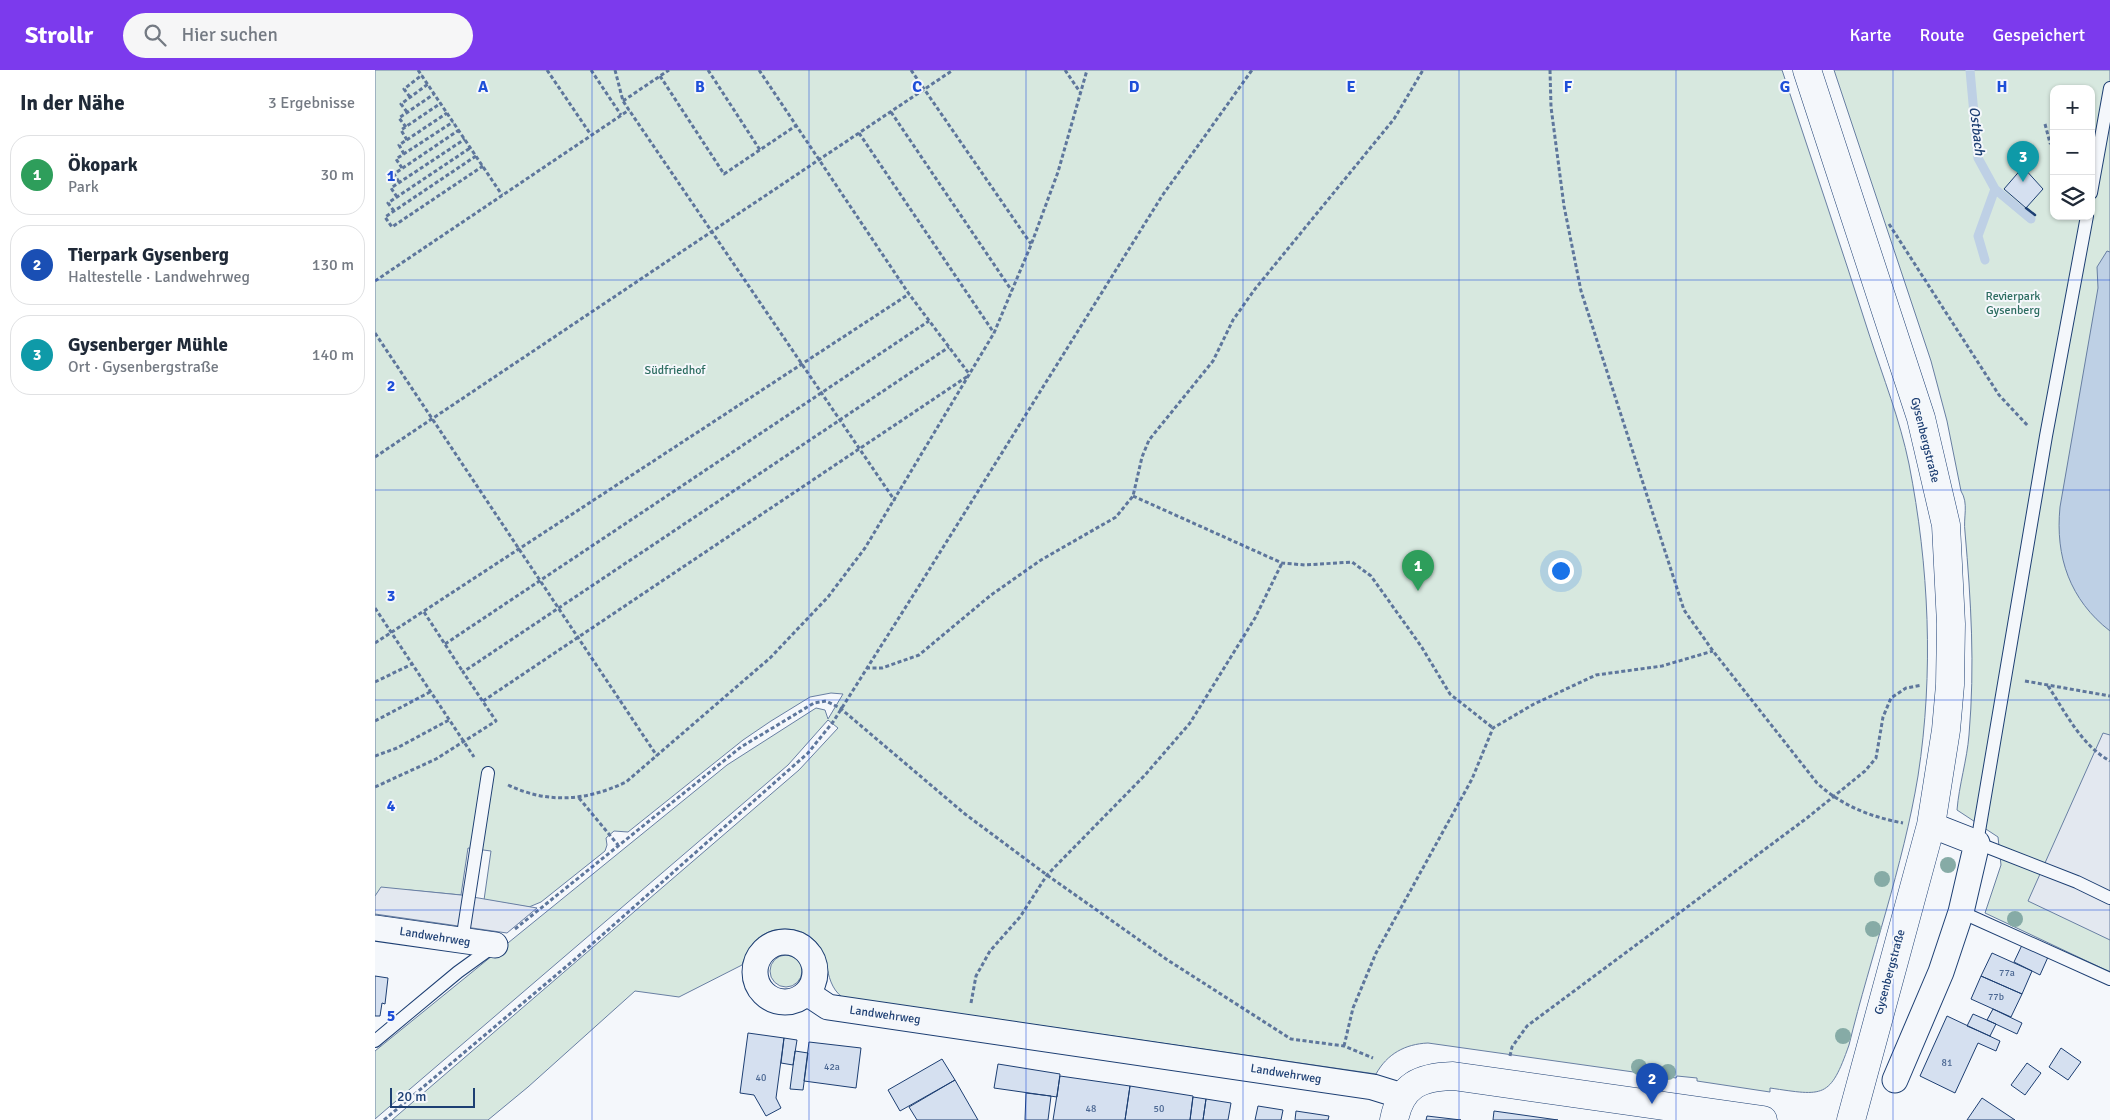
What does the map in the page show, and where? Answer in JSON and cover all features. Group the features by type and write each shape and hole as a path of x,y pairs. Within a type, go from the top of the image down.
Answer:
{"street":[{"name":"Gysenbergstraße","path":"1807,70 1921,418 1946,526 1951,624 1950,685 1940,773 1931,825 1851,1120"},
{"path":"1895,1080 1941,972 1961,912 1977,843 1931,825"},
{"name":"Landwehrweg","path":"375,928 495,946"},
{"name":"Landwehrweg","path":"807,993 828,1007 1373,1087 1398,1108 1422,1079 1453,1076 1763,1120"}],"lane":[{"path":"2094,175 2110,88"},
{"path":"2086,220 2046,436 1977,843 2077,882 2110,898"},
{"path":"462,941 488,773"},
{"path":"1961,912 2110,980"},
{"path":"375,1041 458,972 495,946"}],"path":[{"path":"418,70 502,195"},
{"path":"547,70 591,135"},
{"path":"591,70 621,115"},
{"path":"615,70 623,101 895,500"},
{"path":"623,101 669,70"},
{"path":"707,70 760,150"},
{"path":"759,70 909,294 970,375"},
{"path":"911,70 1031,245"},
{"path":"375,457 953,70"},
{"path":"1065,70 1080,92"},
{"path":"375,608 464,743 488,773 521,791 550,798 579,798 606,791 626,782 770,658 805,622 865,548 994,333 1031,245 1058,172 1087,70"},
{"path":"384,1120 574,960 808,753 833,722 865,668 979,491 1162,196 1251,70"},
{"path":"865,668 882,668 919,655 991,595 1034,565 1116,516 1133,496 1142,457 1149,440 1213,360 1233,320 1255,289 1394,119 1423,70"},
{"path":"1550,70 1551,107 1564,206 1581,292 1684,610 1713,651 1817,783 1832,796 1856,810 1902,823 1931,825"},
{"path":"410,98 404,88 422,75"},
{"path":"660,76 724,174 797,125"},
{"path":"407,112 401,104 428,84"},
{"path":"406,127 399,118 434,94"},
{"path":"407,140 401,130 441,103"},
{"path":"375,281 629,110"},
{"path":"891,112 1012,292"},
{"path":"404,154 399,145 447,113"},
{"path":"402,168 396,160 453,122"},
{"path":"2045,124 2050,143"},
{"path":"399,182 394,174 459,130"},
{"path":"859,133 994,333"},
{"path":"397,197 391,188 465,139"},
{"path":"394,211 388,203 471,148"},
{"path":"476,156 385,217 392,227 483,166"},
{"path":"1887,221 1999,395 2023,424 2046,436"},
{"path":"375,643 392,634 909,294"},
{"path":"445,644 929,321"},
{"path":"375,332 657,756"},
{"path":"463,672 949,347"},
{"path":"483,701 970,375"},
{"path":"1133,496 1282,563 1305,565 1352,562 1371,576 1421,646 1450,694 1493,728"},
{"path":"966,1027 976,976 990,951 1020,917 1047,876 1145,775 1190,723 1255,618 1282,563"},
{"path":"375,787 416,769 464,743 496,721 424,612"},
{"path":"1344,1046 1353,1008 1376,954 1472,779 1493,728 1534,704 1596,675 1662,666 1713,651"},
{"path":"375,682 412,664"},
{"path":"2005,678 2110,696"},
{"path":"1505,1083 1512,1047 1527,1026 1807,818 1865,771 1876,758 1883,717 1891,698 1906,688 1920,685 1950,685"},
{"path":"2048,685 2077,731 2095,753 2110,761"},
{"path":"375,720 430,692"},
{"path":"495,946 741,747 814,703 826,701 840,708 965,814 1047,876 1166,959 1291,1038 1344,1046 1376,1059"},
{"path":"375,756 397,748 449,720"},
{"path":"579,798 619,845"}],"green space":[{"name":"Südfriedhof","path":"375,70 1782,70 1901,431 1916,502 1925,580 1927,620 1926,698 1923,737 1912,810 1849,1045 1836,1076 1823,1090 1802,1092 1770,1088 1770,1092 1697,1081 1697,1078 1677,1076 1676,1078 1428,1043 1412,1045 1398,1051 1380,1067 1376,1074 842,997 835,990 831,982 823,955 813,939 801,932 782,929 769,932 758,939 750,948 742,965 679,997 635,991 528,1087 488,1120 392,1120 799,770 838,728 828,720 788,765 375,1119 375,1051 727,765 816,708 825,710 828,719 843,694 831,693 810,697 743,740 628,832 614,831 606,838 607,845 605,851 541,902 529,907 484,900 491,851 468,848 461,895 409,890 375,896"},
{"name":"Revierpark Gysenberg","path":"1834,70 2110,70 2110,972 1985,913 2001,865 1998,837 1957,810 1968,744 1971,709 1971,633 1965,501 1961,491 1947,421 1931,361"},
{"path":"786,955 798,959 802,971 798,983 786,987 774,983 770,971 774,959"}],"shaded area":[{"path":"2103,733 2110,735 2110,940 2028,901"},
{"path":"381,887 461,895 537,908 507,933 375,914 375,896"}],"water":[{"path":"2107,251 2110,252 2110,631 2096,619 2075,591 2063,560 2059,525 2060,507 2098,288 2097,267"}],"building":[{"path":"2023,167 2043,189 2026,208 2004,189"},
{"path":"2022,945 2048,957 2040,975 2014,962"},
{"path":"1992,953 2032,971 2022,994 1981,976"},
{"path":"375,976 388,978 385,1004 382,1003 380,1016 375,1016"},
{"path":"1981,976 2022,994 2011,1017 1971,999"},
{"path":"1993,1009 2022,1023 2017,1034 1987,1020"},
{"path":"1973,1014 1996,1024 1990,1036 1967,1026"},
{"path":"1947,1016 2000,1041 1996,1051 1978,1043 1955,1093 1920,1076"},
{"path":"748,1033 784,1038 776,1098 781,1108 766,1116 754,1095 740,1093"},
{"path":"784,1038 797,1040 793,1065 781,1063"},
{"path":"809,1042 861,1048 856,1088 804,1081"},
{"path":"2061,1048 2081,1062 2068,1080 2049,1067"},
{"path":"795,1051 808,1053 803,1090 790,1089"},
{"path":"942,1059 955,1080 900,1111 888,1090"},
{"path":"2027,1063 2041,1073 2025,1095 2011,1085"},
{"path":"998,1064 1060,1074 1057,1097 994,1088"},
{"path":"1060,1076 1130,1086 1125,1120 1053,1120"},
{"path":"955,1080 978,1120 917,1120 909,1107"},
{"path":"1130,1086 1193,1096 1190,1120 1125,1120"},
{"path":"1026,1093 1051,1096 1048,1120 1025,1120"},
{"path":"1193,1097 1206,1099 1203,1120 1190,1120"},
{"path":"1982,1098 2015,1120 1967,1120"},
{"path":"1206,1099 1231,1103 1228,1120 1203,1120"},
{"path":"1258,1106 1283,1110 1281,1120 1255,1120"},
{"path":"1296,1111 1329,1116 1328,1120 1295,1120"},
{"path":"1494,1111 1558,1120 1493,1120"},
{"path":"1427,1116 1461,1120 1426,1120"}],"waterway":[{"name":"Ostbach","path":"1970,70 1978,158 1995,189 2031,219"},
{"name":"Ostbach","path":"1985,260 1978,236 1995,189"}],"wall":[{"path":"2026,208 2035,215"}],"place":[{"name":"Gysenberger Mühle","path":"2023,182"},
{"name":"Ökopark","path":"1418,591"},
{"name":"Tierpark Gysenberg","path":"1652,1104"}]}
